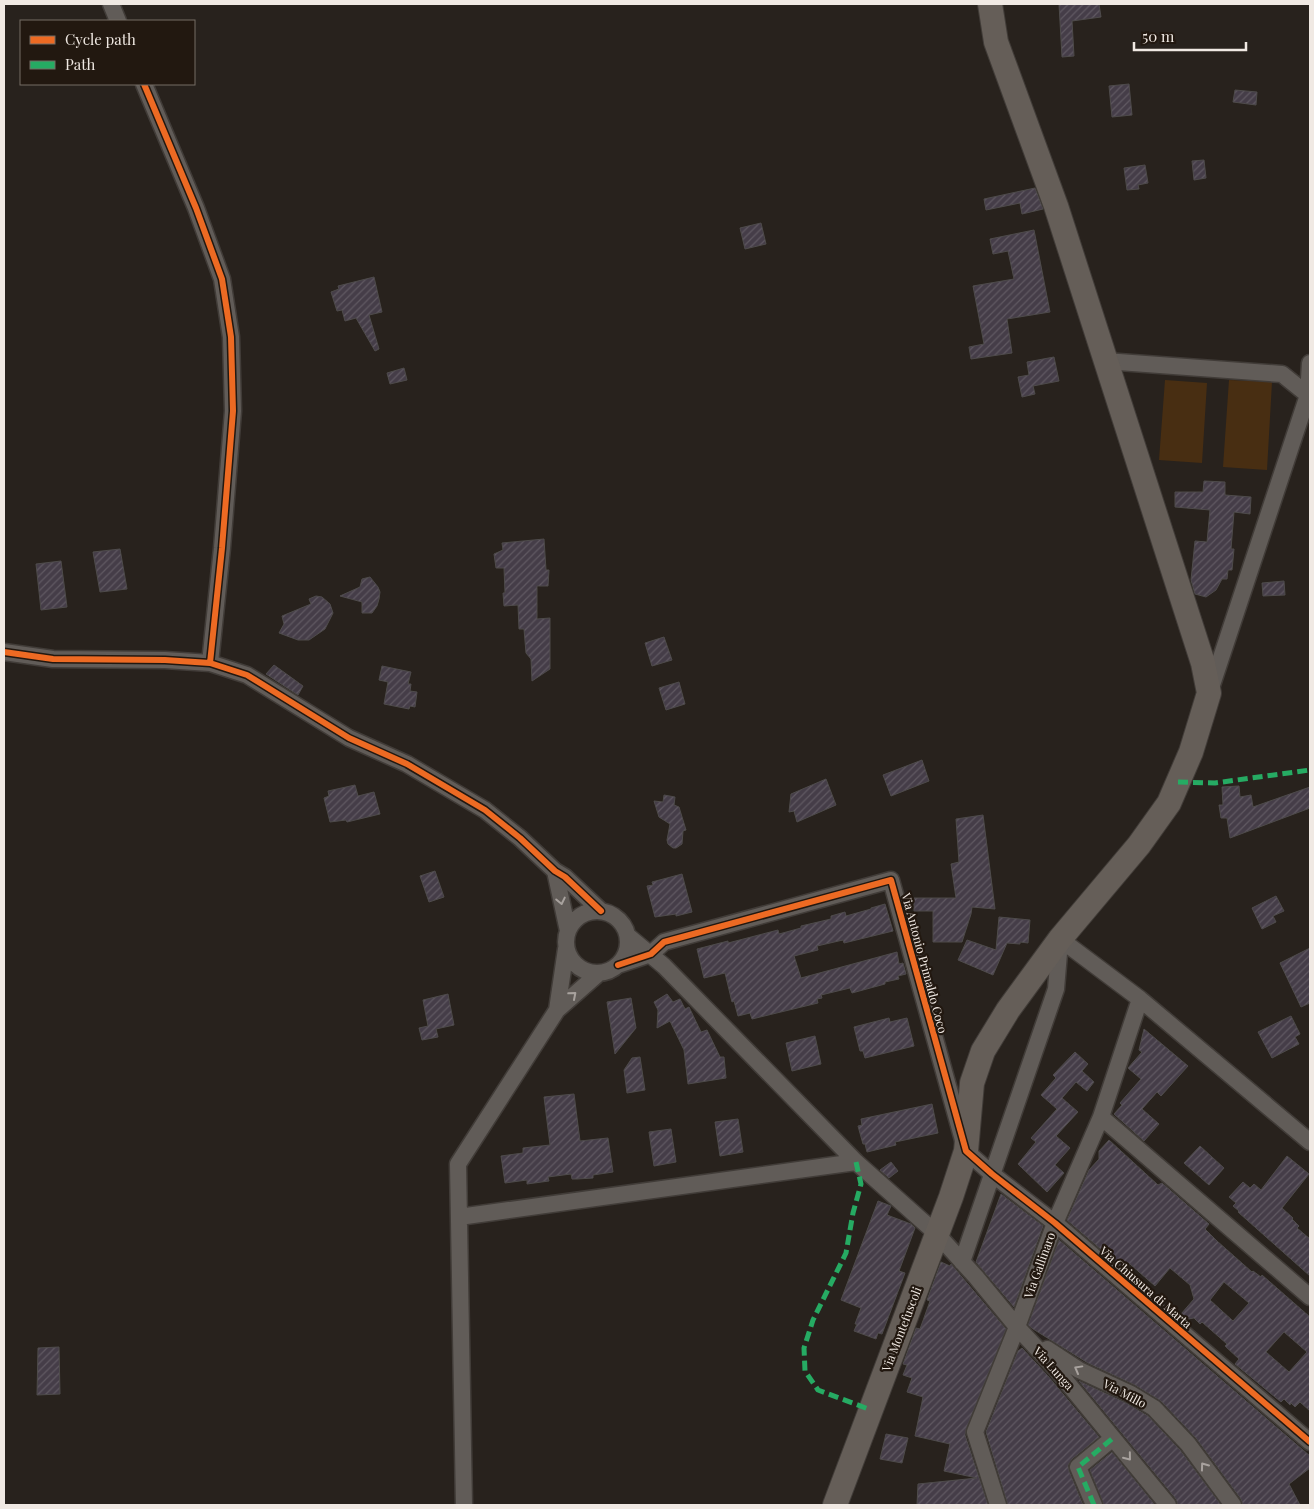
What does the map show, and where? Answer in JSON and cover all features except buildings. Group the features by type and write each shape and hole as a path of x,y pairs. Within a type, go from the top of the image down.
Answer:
{"main road":[{"path":"990,4 996,42 1056,206 1203,663 1209,693"},
{"name":"Via Montefuscoli","path":"835,1505 937,1234 966,1151 972,1082 983,1051 1008,1010 1060,939 1139,845 1169,804 1191,752 1209,693"}],"street":[{"path":"111,4 118,20"},
{"path":"144,85 196,208 222,279 231,337 233,411 210,663"},
{"path":"1105,361 1282,374 1308,395"},
{"path":"1209,693 1308,395 1310,363"},
{"path":"4,652 53,659 165,660 210,663 248,675 350,738 407,764 484,810 520,838 601,911"},
{"path":"555,871 568,931"},
{"name":"Via Antonio Primaldo Coco","path":"650,954 664,942 891,880 966,1151"},
{"path":"557,1010 568,931 573,922 581,915 591,911 611,913 625,927 628,936 628,947 618,965"},
{"name":"Via Lunga","path":"628,936 650,954 856,1162 937,1234 1016,1327 1056,1368 1168,1505"},
{"path":"1060,939 1140,999 1310,1142"},
{"path":"962,1262 1056,989 1060,939"},
{"path":"566,949 575,964 582,969 599,973 609,971 618,965 650,954"},
{"path":"464,1505 458,1164 557,1010 599,973"},
{"name":"Via Gallinaro","path":"998,1505 975,1432 1055,1223 1101,1117 1140,999"},
{"path":"1101,1117 1310,1297"},
{"name":"Via Chiusura di Marta","path":"966,1151 992,1174 1055,1223 1310,1442"},
{"path":"458,1217 856,1162"},
{"name":"Via Millo","path":"1016,1327 1079,1370 1130,1394 1154,1408 1188,1444 1233,1505"},
{"path":"1094,1505 1078,1467 1113,1438"}],"shaded area":[{"path":"1165,380 1207,383 1202,463 1159,460"},
{"path":"1229,380 1272,382 1267,470 1223,467"}],"marked path":[{"path":"1178,782 1215,783 1310,770"},
{"path":"856,1162 861,1184 853,1213 846,1253 813,1320 804,1348 805,1371 818,1390 871,1410"},
{"path":"1094,1505 1078,1467 1113,1438"}],"cycle path":[{"path":"144,85 196,208 222,279 231,337 233,411 210,663"},
{"path":"4,652 53,659 165,660 210,663 247,675 349,738 407,764 485,810 520,838 555,871 565,877 601,911"},
{"path":"618,965 651,954 664,942 891,880 966,1151 992,1174 1055,1223 1310,1442"}]}
